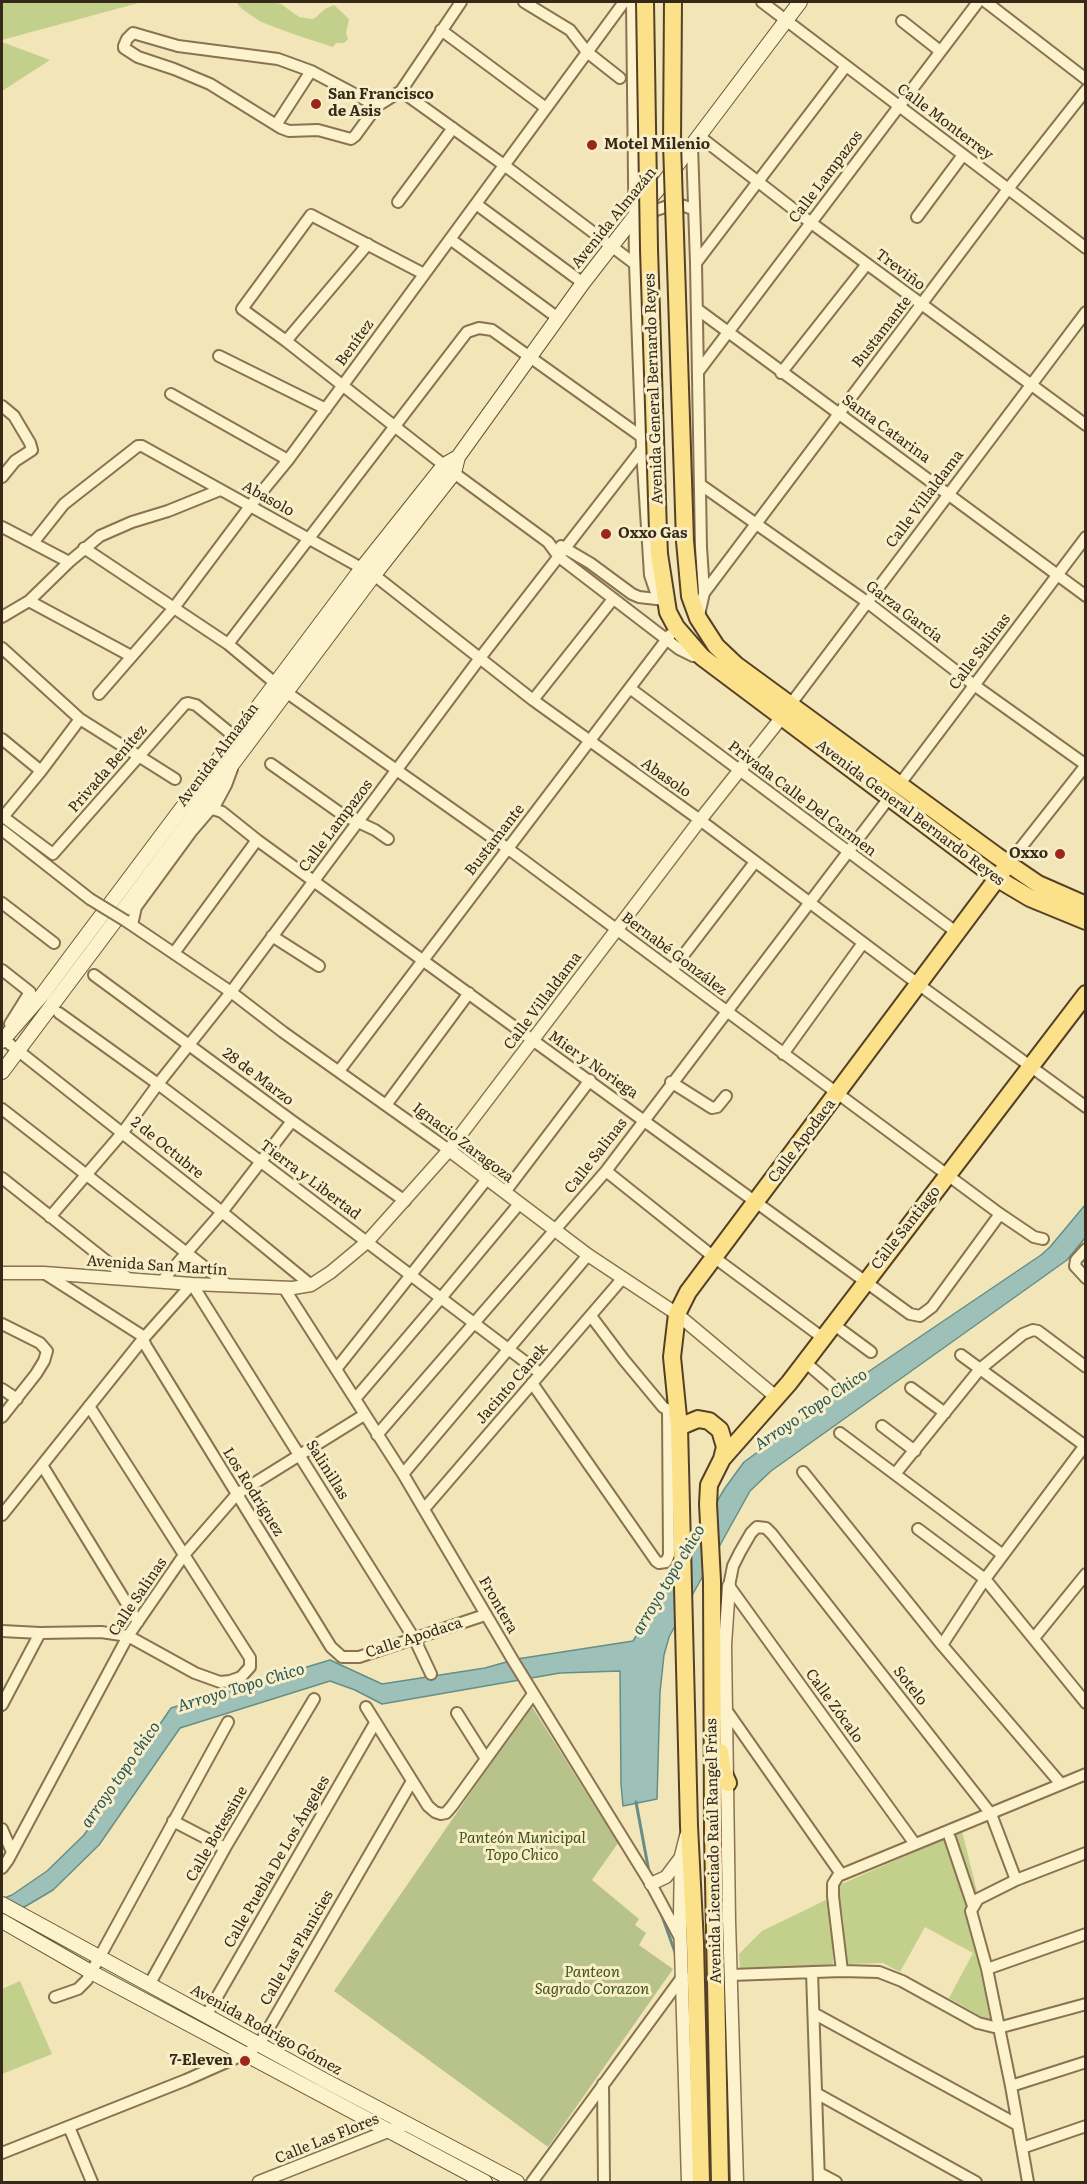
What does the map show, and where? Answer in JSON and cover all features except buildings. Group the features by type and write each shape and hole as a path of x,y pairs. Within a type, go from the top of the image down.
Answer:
{"main road":[{"name":"Avenida General Bernardo Reyes","path":"645,2 658,531 671,633 702,657 786,711 894,791 998,879 1030,898 1086,921"},
{"name":"Avenida General Bernardo Reyes","path":"673,2 672,143 686,541 690,596 698,618 716,646 786,711"},
{"name":"Avenida Almazán","path":"2,1072 236,759 281,687 458,457 583,283 665,181 800,2"},
{"name":"Avenida Almazán","path":"2,1038 55,978 235,736 281,687"},
{"name":"Avenida General Bernardo Reyes","path":"894,791 1038,884 1086,904"},
{"name":"Calle Apodaca","path":"701,2182 688,1942 689,1826 679,1427 672,1409 672,1357 676,1314 688,1292 1008,864"},
{"name":"Calle Santiago","path":"720,2182 712,1833 712,1581 709,1485 722,1459 823,1338 1086,994"},
{"path":"679,1427 698,1419 713,1424 722,1437 725,1447 722,1459"},
{"path":"712,1726 723,1772 728,1783"},
{"name":"Avenida Rodrigo Gómez","path":"2,1904 259,2045 388,2131 485,2182"},
{"name":"Avenida Rodrigo Gómez","path":"2,1921 91,1972 247,2054 406,2124 517,2182"}],"street":[{"path":"376,106 311,71 278,59 178,46 133,33 127,39 124,48 152,63 174,69 210,84 289,131 318,130 351,139 376,106 401,91 461,2"},
{"path":"524,2 541,5 570,30 587,52 620,78"},
{"name":"Benítez","path":"99,694 173,609 288,460 624,2"},
{"path":"632,2 635,264 642,443 650,575 655,590 665,599"},
{"name":"Calle Monterrey","path":"762,2 1086,248"},
{"name":"Calle Lampazos","path":"698,372 978,2"},
{"path":"986,2 1086,79"},
{"path":"902,21 940,51"},
{"path":"441,30 546,108"},
{"path":"696,263 846,66"},
{"path":"276,125 311,71"},
{"name":"Bustamante","path":"704,593 1008,189 1086,90"},
{"path":"401,91 635,264"},
{"path":"398,202 453,128"},
{"path":"695,141 693,209 698,309 701,547 704,593 698,618"},
{"name":"Treviño","path":"695,141 759,182 922,306 1086,425"},
{"path":"917,218 963,154"},
{"path":"476,204 583,283"},
{"path":"635,244 642,222 656,210 674,205 693,209"},
{"path":"424,274 312,215 242,309 449,469 563,553 632,594 639,597 665,599"},
{"path":"450,239 558,318"},
{"path":"286,341 368,244"},
{"path":"781,373 867,264"},
{"name":"Santa Catarina","path":"698,309 781,373 1086,596"},
{"name":"Calle Villaldama","path":"311,1285 345,1262 367,1242 449,1150 700,820 786,711 1086,312"},
{"path":"228,644 467,332 479,328 492,330 642,443"},
{"path":"219,356 326,409"},
{"path":"171,394 288,460"},
{"path":"2,406 14,416 31,446 2,477"},
{"name":"Calle Lampazos","path":"50,1217 123,1132 231,992 480,658 563,553 642,443"},
{"name":"Abasolo","path":"33,543 64,504 140,445 368,572 533,700 700,820 863,944 1086,1107"},
{"name":"Garza García","path":"701,485 867,602 974,685 1085,765"},
{"path":"2,617 29,601 84,548 100,536 123,525 168,512 220,490"},
{"path":"2,527 69,562"},
{"name":"Calle Salinas","path":"377,1435 606,1171 671,1082 810,904 1086,537"},
{"name":"Bernabé González","path":"84,548 228,644 281,687 507,848 1000,1214 1034,1237 1043,1239"},
{"path":"563,553 613,599 671,633"},
{"path":"533,700 613,599"},
{"path":"29,601 131,656"},
{"name":"Bustamante","path":"339,1071 507,848 631,689 671,633"},
{"path":"2,648 80,719 175,779"},
{"name":"Privada Calle Del Carmen","path":"631,689 956,933"},
{"name":"Privada Benítez","path":"2,817 54,853 181,706 188,703 196,705 235,736"},
{"path":"2,817 41,771 80,719"},
{"path":"2,739 41,771"},
{"path":"129,923 136,907 191,832 209,811 218,811 236,759"},
{"path":"271,764 343,815 375,830 388,839"},
{"path":"1008,864 1085,765"},
{"name":"Mier y Noriega","path":"218,811 910,1314 920,1316 932,1307 1000,1214"},
{"name":"Ignacio Zaragoza","path":"2,830 90,899 231,992 449,1150 553,1230 676,1314 776,1397"},
{"path":"174,953 257,840"},
{"path":"672,970 755,862"},
{"path":"2,903 54,943"},
{"path":"272,936 319,966"},
{"path":"783,1054 863,944"},
{"path":"2,970 30,992 2,1038"},
{"name":"28 de Marzo","path":"94,975 405,1201"},
{"path":"386,1105 469,993"},
{"name":"Tierra y Libertad","path":"59,1013 158,1084 540,1373"},
{"name":"2 de Octubre","path":"2,1038 123,1132 311,1285"},
{"path":"505,1192 590,1080"},
{"path":"671,1082 712,1108 717,1107 726,1096"},
{"path":"2,1109 229,1286"},
{"path":"162,1281 222,1212 292,1121"},
{"path":"606,1171 715,1258 823,1338"},
{"path":"2,1178 129,1279"},
{"path":"337,1368 487,1179"},
{"path":"354,1399 519,1204"},
{"path":"1086,1249 1074,1266 1086,1278"},
{"path":"403,1474 588,1255"},
{"name":"Avenida San Martín","path":"2,1273 44,1273 229,1286 284,1288 311,1285"},
{"path":"44,1273 138,1332 143,1339"},
{"name":"Jacinto Canek","path":"424,1509 622,1279"},
{"path":"3,1510 143,1339 192,1284"},
{"name":"Salinillas","path":"192,1284 415,1640 431,1674"},
{"name":"Frontera","path":"284,1288 403,1474 515,1665 688,1942"},
{"path":"591,1316 663,1407 672,1409"},
{"path":"2,1324 40,1343 47,1351 36,1374 2,1417"},
{"path":"833,1324 871,1352"},
{"path":"895,1474 980,1369 1023,1334 1033,1330 1040,1333 1086,1367"},
{"name":"Los Rodríguez","path":"143,1339 331,1647 342,1658"},
{"path":"942,1645 1003,1555 1085,1445 962,1355"},
{"path":"804,1362 834,1387"},
{"name":"Calle Apodaca","path":"532,1383 656,1561 664,1563 669,1555 672,1409"},
{"path":"910,1388 945,1413"},
{"path":"2,1389 17,1399"},
{"path":"2,1631 101,1632 128,1636 195,1673 220,1682 230,1681 246,1673 251,1663 89,1406"},
{"name":"Calle Salinas","path":"2,1879 7,1860 128,1636 184,1555 237,1494 364,1415"},
{"path":"882,1426 915,1451"},
{"path":"840,1433 1003,1555"},
{"path":"42,1465 138,1622"},
{"path":"803,1472 942,1645 1061,1784"},
{"name":"Avenida Licenciado Raúl Rangel Frías","path":"737,2182 725,1645 729,1586 733,1566 751,1533 757,1527"},
{"name":"Sotelo","path":"757,1527 766,1528 772,1534 991,1814 1016,1880"},
{"path":"918,1529 986,1579 1086,1703"},
{"path":"1034,1638 1086,1574"},
{"name":"Calle Zócalo","path":"729,1586 915,1844"},
{"name":"Calle Apodaca","path":"342,1658 359,1656 415,1640 485,1615"},
{"path":"2,1705 40,1633"},
{"path":"366,1707 428,1806 441,1814 449,1810 533,1694"},
{"name":"Calle Botessine","path":"149,1985 225,1848 314,1699"},
{"path":"727,1712 840,1875"},
{"path":"457,1713 486,1759"},
{"path":"55,1996 78,1989 91,1972 228,1722"},
{"name":"Calle Puebla De Los Ángeles","path":"206,2016 375,1723"},
{"path":"842,1971 833,1896 833,1884 840,1875 1086,1774"},
{"name":"Calle Las Planicies","path":"2,2153 247,2054 259,2045 412,1781"},
{"path":"173,1821 225,1848"},
{"name":"Avenida Licenciado Raúl Rangel Frías","path":"688,2182 683,1976 688,1942 680,1916 681,1856 689,1826"},
{"path":"2,1829 7,1860"},
{"path":"950,1838 975,1902 971,1917 987,1969 1028,2182"},
{"path":"975,1902 1016,1880 1086,1852"},
{"path":"651,1884 666,1877 681,1856"},
{"path":"987,1969 1086,1934"},
{"path":"812,1972 819,2178 836,2182"},
{"path":"731,1975 879,1972 891,1976 978,2023 998,2028 1086,2004"},
{"path":"532,2182 683,1976"},
{"path":"815,2014 1018,2125"},
{"path":"1011,2086 1086,2062"},
{"path":"603,2084 604,2182"},
{"path":"816,2093 976,2182"},
{"name":"Calle Las Flores","path":"259,2182 406,2124"},
{"path":"1022,2148 1086,2126"},
{"path":"69,2127 92,2182"}],"green space":[{"path":"2,2 142,2 2,40"},
{"path":"236,2 281,4 299,17 312,19 334,5 349,19 346,33 348,39 344,43 336,43 333,47 296,35 261,22"},
{"path":"2,42 50,60 2,91"},
{"name":"Panteón Municipal Topo Chico","path":"531,1705 618,1843 592,1880 639,1919 635,1925 646,1933 639,1945 673,1969 548,2147 334,1991"},
{"path":"962,1831 978,1896 966,1905 991,2022 949,1998 973,1953 925,1927 900,1972 883,1963 847,1964 843,1917 837,1886"},
{"path":"832,1897 833,1965 740,1968 739,1954 762,1931"},
{"path":"20,1981 52,2054 2,2074 2,1989"}],"water":[{"name":"Arroyo Topo Chico","path":"1085,1205 1085,1238 1067,1260 771,1471 750,1491 669,1637 664,1655 660,1692 657,1799 623,1806 620,1671 560,1673 382,1704 355,1690 330,1681 180,1728 99,1845 53,1890 26,1906 2,1916 2,1899 12,1895 47,1871 84,1835 171,1708 330,1660 382,1684 485,1668 517,1659 633,1641 725,1488 744,1462 859,1378 1041,1255"}],"waterway":[{"path":"636,1802 649,1872"},
{"path":"661,1913 676,1955"}],"place":[{"name":"San Francisco de Asis","path":"316,104"},
{"name":"Motel Milenio","path":"592,145"},
{"name":"Oxxo Gas","path":"606,534"},
{"name":"Oxxo","path":"1060,854"},
{"name":"7-Eleven","path":"245,2061"}],"water label":[{"name":"arroyo topo chico","path":"669,1580"},
{"name":"arroyo topo chico","path":"121,1775"}],"park label":[{"name":"Panteon Sagrado Corazon","path":"592,1982"}]}
